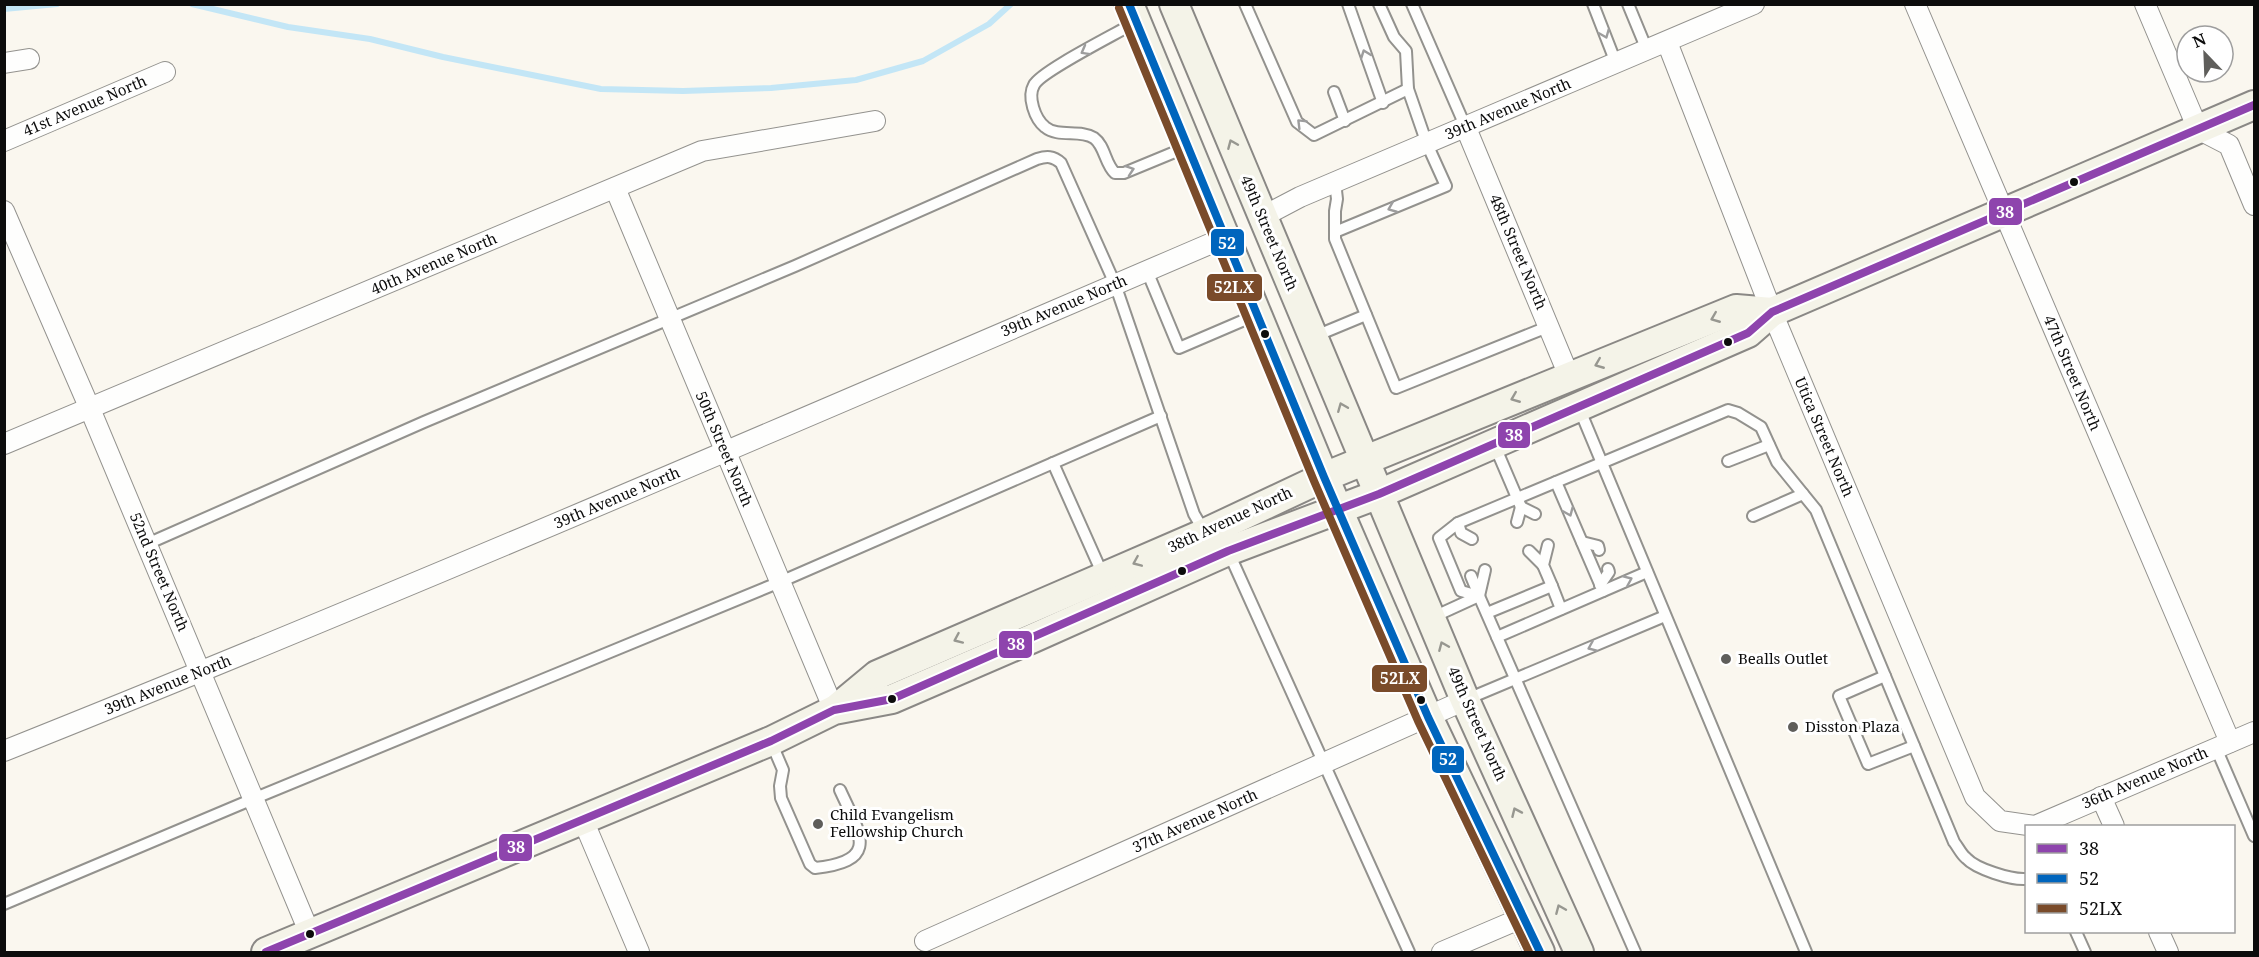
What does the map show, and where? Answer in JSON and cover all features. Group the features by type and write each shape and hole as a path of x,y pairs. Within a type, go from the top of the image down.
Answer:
{"main road":[{"name":"49th Street North","path":"1174,4 1465,700 1578,952"},
{"path":"1132,13 1324,477 1428,717 1540,952"},
{"name":"38th Avenue North","path":"834,710 892,699 1228,551 1379,494 1748,333 1772,312 2254,105"},
{"name":"38th Avenue North","path":"266,952 771,741 834,710 877,675 1205,533 1324,477 1736,309 1772,312"},
{"path":"1524,917 1534,902 1539,886 1540,866"},
{"path":"1524,917 1548,932 1556,952"}],"street":[{"name":"39th Avenue North","path":"1262,217 1300,197 1754,4"},
{"name":"47th Street North","path":"1915,4 2004,212 2223,745"},
{"path":"2145,4 2198,129 2229,145 2254,205"},
{"name":"Utica Street North","path":"1667,42 1772,312 1975,797 2000,821"},
{"path":"4,63 28,59"},
{"name":"41st Avenue North","path":"4,141 165,72"},
{"name":"40th Avenue North","path":"4,444 702,151 875,121"},
{"name":"48th Street North","path":"1466,128 1569,376"},
{"name":"50th Street North","path":"615,188 834,710"},
{"name":"52nd Street North","path":"4,211 90,409 310,934"},
{"name":"39th Avenue North","path":"4,751 201,673 1226,237"},
{"name":"37th Avenue North","path":"924,941 1465,700"},
{"name":"36th Avenue North","path":"2037,825 2254,732"},
{"path":"2101,797 2114,825"},
{"path":"583,820 639,952"},
{"name":"36th Avenue North","path":"2000,821 2028,825"},
{"path":"1442,952 1524,917"},
{"path":"2159,933 2168,952"}],"lane":[{"path":"1245,4 1297,122 1314,135 1408,89"},
{"path":"1348,4 1383,102"},
{"path":"1335,232 1446,186 1427,144 1408,89 1406,51 1394,37 1379,4"},
{"path":"1413,4 1466,128"},
{"path":"1593,4 1616,63"},
{"path":"1628,4 1647,50"},
{"path":"1132,13 1083,51 1040,78 1034,85 1032,106 1044,127 1053,131 1094,138 1110,169 1115,173 1124,173 1188,146"},
{"path":"1334,92 1345,121"},
{"path":"147,544 424,422 795,266 1048,156 1055,158 1061,164 1115,284 1194,514 1205,533"},
{"path":"1335,182 1337,200 1335,239 1396,388 1550,326"},
{"path":"1147,271 1179,348 1258,314"},
{"path":"1313,337 1366,315"},
{"path":"1579,408 1806,952"},
{"path":"1479,596 1461,591 1439,538 1519,503 1556,482 1601,463 1728,410 1738,412 1761,427 1777,462 1816,510 1954,842 1967,860 1985,870 2025,879"},
{"path":"4,903 780,582 1161,416"},
{"path":"1494,444 1519,503 1517,522"},
{"path":"1728,461 1769,445"},
{"path":"1053,463 1103,576"},
{"path":"1556,482 1602,588"},
{"path":"1753,516 1803,494"},
{"path":"1519,503 1535,514"},
{"path":"1460,528 1472,539"},
{"path":"1458,545 1460,528"},
{"path":"1582,542 1598,546 1599,550"},
{"path":"1543,565 1548,544"},
{"path":"1228,551 1409,952"},
{"path":"1529,551 1543,565 1562,609"},
{"path":"1602,588 1609,572 1608,569"},
{"path":"1479,596 1485,570"},
{"path":"1497,637 1562,609 1602,588 1647,572"},
{"path":"1471,576 1635,952"},
{"path":"1487,613 1552,586"},
{"path":"1431,618 1479,596"},
{"path":"1465,700 1665,616"},
{"path":"1885,676 1839,696 1868,764 1914,746"},
{"path":"771,741 783,770 780,786 781,798 810,864 814,868 849,860 859,852 861,840 840,790"},
{"path":"2223,745 2254,836"},
{"path":"2076,933 2085,952"}],"waterway":[{"path":"4,9 57,4"},
{"path":"192,4 288,27 370,39 443,57 601,89 683,91 771,88 856,80 923,61 989,24 1011,4"}],"transit line":[{"name":"52","path":"1129,4 1324,477 1428,717 1540,952"},
{"name":"52LX","path":"1119,8 1314,481 1418,721 1529,952"},
{"name":"38","path":"266,952 771,741 834,710 892,699 1228,551 1379,494 1748,333 1772,312 2254,105"}],"place":[{"name":"Bealls Outlet","path":"1726,659"},
{"name":"Disston Plaza","path":"1793,727"},
{"name":"Child Evangelism Fellowship Church","path":"818,824"}]}
